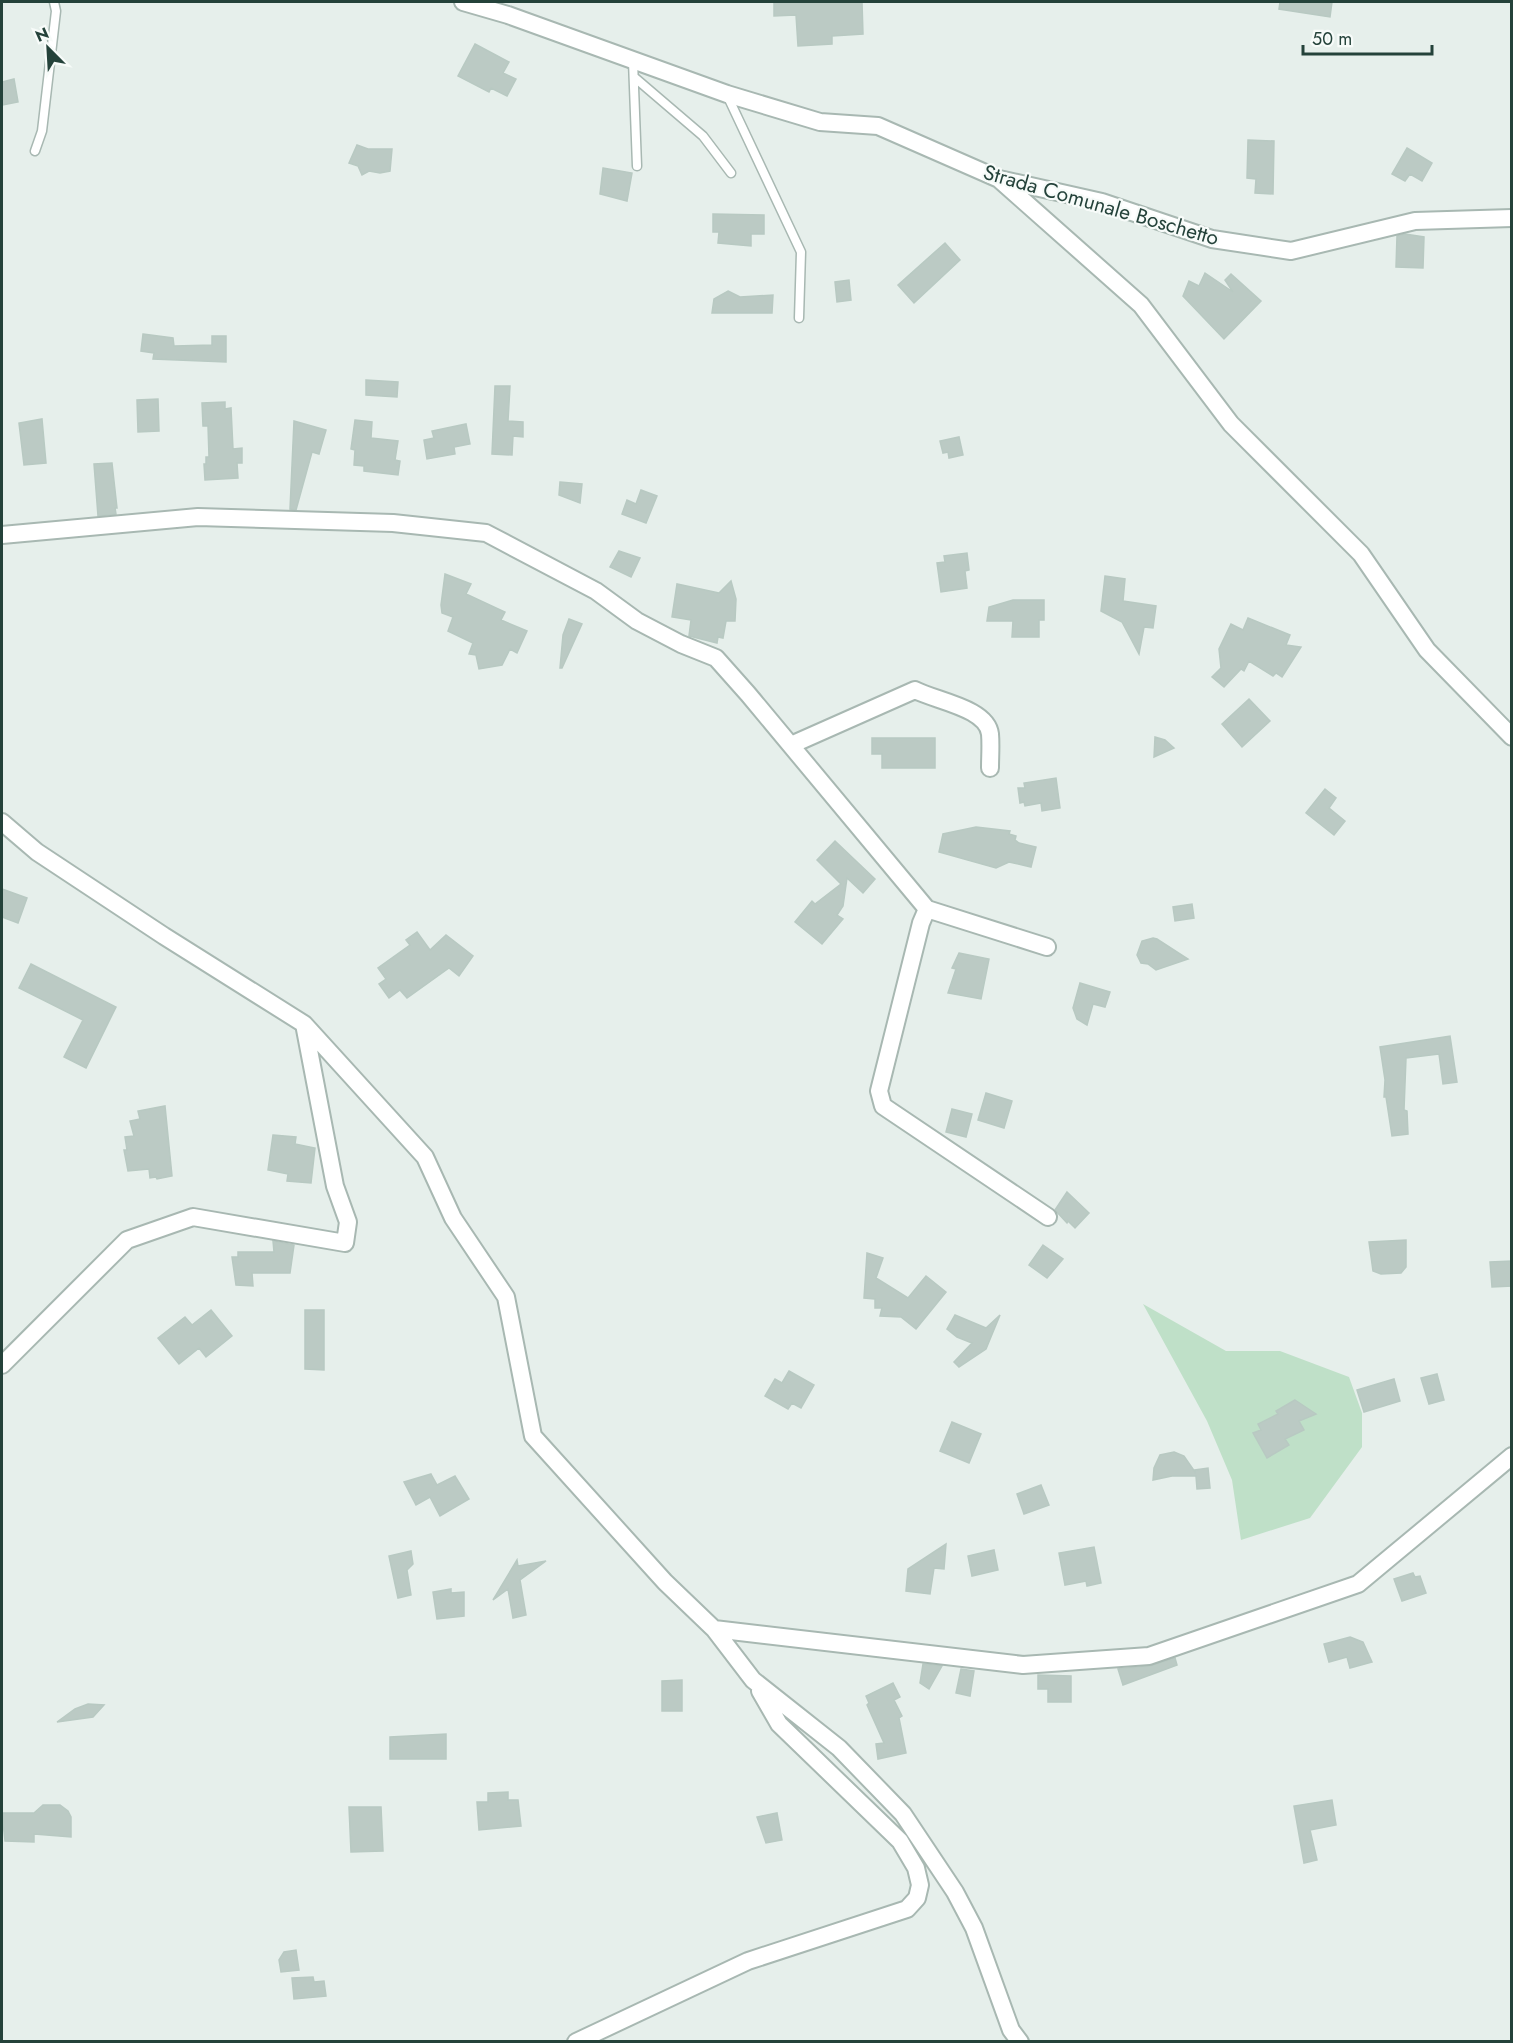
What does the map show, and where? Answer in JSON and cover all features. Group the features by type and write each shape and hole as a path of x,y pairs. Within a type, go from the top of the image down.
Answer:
{"street":[{"name":"Strada Comunale Boschetto","path":"463,2 634,69 820,122 878,126 999,179 1102,202 1212,239 1291,251 1415,221 1512,218"},
{"path":"999,179 1142,305 1231,424 1361,554 1427,650 1512,737"},
{"path":"2,535 198,517 393,523 486,533 596,591 637,621 681,644 716,658 927,909 1047,947"},
{"path":"791,745 915,690 927,697 969,710 986,721 990,733 990,768"},
{"path":"2,822 36,852 154,930 304,1024 425,1157 453,1218 506,1297 533,1436 665,1582 714,1629 753,1680 779,1724 900,1841 916,1868 920,1885 917,1898 907,1909 748,1961 576,2042"},
{"path":"927,909 921,923 890,1042 879,1092 883,1107 1048,1217"},
{"path":"2,1365 127,1240 136,1236 193,1217 345,1243 348,1222 335,1186 304,1024"},
{"path":"714,1629 1023,1665 1149,1656 1358,1584 1512,1456"},
{"path":"753,1680 839,1748 903,1815 960,1901 974,1928 1011,2030 1020,2042"}],"lane":[{"path":"35,151 42,131 56,11 54,2"},
{"path":"634,69 637,166"},
{"path":"634,69 703,136 731,173"},
{"path":"727,94 801,252 799,318"}],"green space":[{"path":"1143,1304 1226,1351 1280,1351 1349,1377 1362,1413 1362,1447 1310,1518 1241,1540 1232,1480 1207,1421"}],"building":[{"path":"774,2 862,2 863,34 832,36 832,44 798,46 796,15 774,16"},
{"path":"1280,2 1332,2 1330,17 1279,9"},
{"path":"475,44 509,62 503,73 516,79 507,96 491,88 489,92 458,76"},
{"path":"14,79 18,102 2,105 2,82"},
{"path":"1248,140 1274,141 1273,194 1255,193 1256,179 1247,178"},
{"path":"357,145 368,149 392,149 390,171 380,173 369,171 362,175 358,166 349,163"},
{"path":"1407,148 1432,163 1422,181 1410,174 1405,181 1392,174"},
{"path":"603,168 632,173 627,201 600,194"},
{"path":"713,214 764,215 764,234 751,234 751,246 718,243 719,232 713,232"},
{"path":"1405,234 1424,237 1423,268 1396,267 1397,236"},
{"path":"945,243 960,260 914,303 898,285"},
{"path":"1205,273 1233,292 1225,280 1231,274 1261,301 1224,339 1183,296 1189,281 1199,286"},
{"path":"849,280 851,300 837,302 835,282"},
{"path":"728,291 740,297 773,295 772,313 712,313 714,299"},
{"path":"143,334 173,338 174,346 212,345 212,336 226,336 226,362 153,359 154,353 141,351"},
{"path":"366,380 398,382 397,397 366,395"},
{"path":"495,386 510,386 508,421 523,422 523,437 513,436 512,455 492,454"},
{"path":"158,399 159,431 138,432 137,400"},
{"path":"225,402 225,409 231,408 233,449 242,448 242,463 237,463 238,478 205,480 204,464 206,464 206,457 209,457 208,426 203,426 202,403"},
{"path":"42,419 46,463 24,465 19,423"},
{"path":"355,420 372,422 371,438 398,441 395,460 400,461 398,475 364,471 364,466 354,465 355,450 351,449"},
{"path":"294,421 326,430 319,454 312,452 296,510 290,509"},
{"path":"466,424 470,444 454,447 455,454 427,459 424,440 434,438 432,431"},
{"path":"959,437 963,455 949,458 948,452 943,453 940,441"},
{"path":"112,463 116,514 98,516 94,464"},
{"path":"560,482 582,484 580,503 559,495"},
{"path":"641,490 657,496 646,523 622,514 627,500 636,504"},
{"path":"619,551 640,558 631,577 610,567"},
{"path":"967,553 969,570 965,571 967,588 941,592 937,563 945,562 944,556"},
{"path":"445,574 471,584 466,594 505,612 501,620 527,631 517,653 510,649 502,665 479,669 476,655 469,654 473,643 448,631 453,617 442,613"},
{"path":"1105,576 1125,579 1123,601 1156,606 1153,628 1144,627 1139,654 1122,622 1101,611"},
{"path":"731,581 736,599 735,621 726,621 723,638 718,637 717,643 689,636 691,620 672,617 677,584 719,593"},
{"path":"1013,600 1044,600 1044,620 1039,620 1039,637 1012,637 1013,621 987,621 989,607"},
{"path":"1248,618 1290,635 1286,645 1301,647 1282,677 1276,673 1273,676 1249,661 1244,671 1241,669 1224,687 1212,677 1221,668 1219,649 1231,624 1243,630"},
{"path":"569,619 582,624 560,668 563,635"},
{"path":"1249,699 1270,721 1242,747 1222,724"},
{"path":"1155,737 1165,740 1174,748 1154,757"},
{"path":"872,738 935,738 935,768 882,768 882,754 872,754"},
{"path":"1056,778 1060,808 1042,811 1041,803 1025,806 1024,802 1020,803 1018,788 1025,788 1024,783"},
{"path":"1325,789 1336,798 1329,808 1345,821 1334,835 1306,813"},
{"path":"976,827 1010,831 1009,834 1016,836 1015,840 1019,843 1036,847 1031,867 1009,862 996,868 939,852 943,834"},
{"path":"835,841 875,879 863,893 847,878 843,906 837,915 843,919 822,944 795,922 812,901 815,904 841,884 817,860"},
{"path":"2,889 27,898 18,923 2,917"},
{"path":"1192,904 1194,918 1175,921 1173,907"},
{"path":"417,932 430,950 446,935 473,956 459,976 449,968 407,998 400,990 389,998 379,984 386,979 378,968 410,945 406,940"},
{"path":"1153,938 1188,959 1156,970 1148,964 1141,963 1137,955 1142,941"},
{"path":"959,953 989,959 981,999 948,993 956,969 952,968"},
{"path":"31,964 116,1007 86,1068 64,1057 83,1020 19,988"},
{"path":"1080,983 1110,992 1105,1007 1093,1004 1087,1025 1077,1019 1073,1008"},
{"path":"1450,1036 1457,1082 1443,1084 1439,1054 1406,1058 1404,1110 1407,1111 1408,1134 1392,1136 1386,1097 1384,1097 1385,1080 1380,1047"},
{"path":"986,1093 1012,1101 1004,1128 978,1120"},
{"path":"165,1106 172,1176 157,1179 156,1177 150,1178 149,1169 128,1171 124,1150 127,1150 125,1137 134,1136 130,1121 140,1119 138,1111"},
{"path":"952,1109 972,1114 966,1137 946,1132"},
{"path":"273,1135 296,1137 295,1144 315,1148 311,1183 287,1181 288,1174 268,1170"},
{"path":"1067,1192 1089,1213 1075,1228 1055,1210"},
{"path":"1406,1240 1406,1267 1401,1273 1381,1274 1373,1271 1369,1242"},
{"path":"273,1241 294,1245 290,1273 252,1273 253,1286 236,1285 232,1257 238,1257 238,1252 274,1252"},
{"path":"1043,1245 1063,1259 1047,1278 1029,1265"},
{"path":"867,1253 883,1258 876,1278 908,1298 926,1276 946,1292 916,1329 901,1317 880,1316 882,1308 875,1308 875,1299 864,1298"},
{"path":"1512,1261 1512,1286 1492,1287 1490,1262"},
{"path":"211,1310 232,1336 206,1357 199,1348 179,1364 158,1338 185,1317 192,1325"},
{"path":"305,1310 324,1310 324,1370 305,1369"},
{"path":"955,1315 986,1328 1000,1315 986,1349 959,1367 954,1362 972,1343 957,1337 947,1329"},
{"path":"789,1371 814,1385 801,1408 792,1403 788,1409 765,1396 775,1379 782,1383"},
{"path":"1437,1374 1444,1400 1429,1404 1421,1378"},
{"path":"1394,1379 1400,1401 1364,1412 1357,1390"},
{"path":"1295,1400 1316,1414 1299,1421 1304,1430 1285,1439 1289,1445 1267,1458 1253,1433 1261,1430 1258,1424 1278,1414 1276,1411"},
{"path":"952,1422 981,1434 969,1463 940,1451"},
{"path":"1174,1452 1184,1456 1195,1472 1195,1470 1208,1468 1210,1488 1197,1489 1196,1476 1172,1476 1153,1480 1154,1468 1160,1455"},
{"path":"431,1474 437,1485 455,1476 469,1499 440,1516 430,1497 416,1505 404,1482"},
{"path":"1041,1485 1049,1505 1024,1514 1017,1494"},
{"path":"946,1544 944,1569 934,1568 930,1594 906,1591 908,1569"},
{"path":"1094,1547 1101,1583 1087,1586 1086,1581 1065,1585 1059,1553"},
{"path":"994,1550 998,1570 972,1576 968,1556"},
{"path":"411,1551 413,1564 407,1570 411,1595 398,1598 389,1556"},
{"path":"517,1560 518,1566 546,1561 520,1580 526,1615 513,1618 508,1589 493,1600"},
{"path":"1413,1573 1415,1577 1420,1576 1426,1593 1402,1601 1394,1579"},
{"path":"451,1589 451,1593 464,1592 464,1616 437,1619 433,1592"},
{"path":"1350,1637 1363,1642 1372,1662 1350,1668 1347,1657 1329,1662 1324,1644"},
{"path":"1175,1658 1177,1665 1123,1685 1118,1669 1150,1666"},
{"path":"923,1664 942,1666 929,1689 920,1683"},
{"path":"961,1669 974,1671 970,1696 956,1693"},
{"path":"1038,1675 1071,1676 1071,1702 1048,1702 1048,1689 1038,1689"},
{"path":"682,1680 682,1711 662,1711 662,1681"},
{"path":"893,1683 900,1697 894,1700 902,1716 899,1718 906,1753 878,1759 876,1744 884,1743 867,1705 869,1703 866,1696"},
{"path":"88,1704 104,1705 93,1717 57,1722 75,1709"},
{"path":"446,1734 446,1759 390,1759 390,1737"},
{"path":"508,1792 508,1800 518,1800 521,1826 479,1830 477,1802 488,1802 488,1793"},
{"path":"1332,1800 1336,1825 1310,1830 1317,1860 1304,1863 1294,1806"},
{"path":"43,1805 60,1805 68,1811 71,1817 71,1837 34,1834 34,1842 5,1841 2,1813 34,1813"},
{"path":"349,1807 381,1807 383,1851 351,1852"},
{"path":"777,1813 782,1840 766,1843 757,1817"},
{"path":"296,1950 299,1970 281,1972 279,1960 284,1952"},
{"path":"313,1977 314,1982 324,1981 326,1996 294,1999 292,1978"}]}
